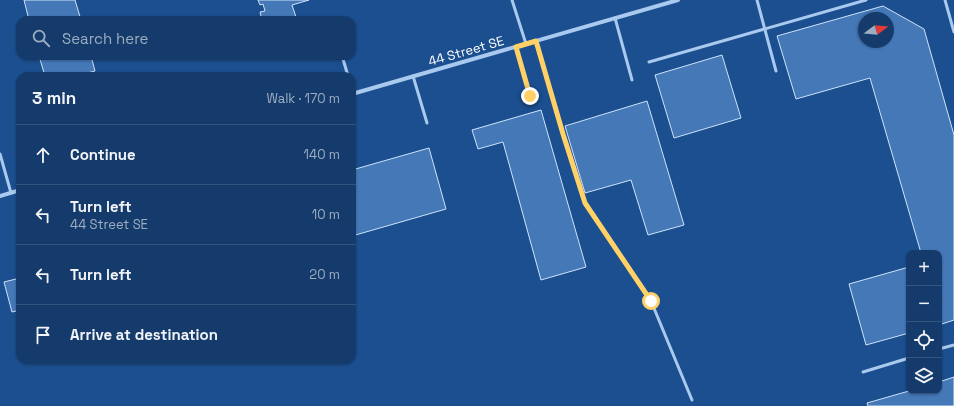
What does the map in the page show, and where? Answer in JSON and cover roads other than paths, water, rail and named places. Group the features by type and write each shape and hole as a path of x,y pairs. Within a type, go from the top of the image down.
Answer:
{"street":[{"name":"44 Street SE","path":"356,93 678,0"},
{"path":"0,196 16,191"}],"lane":[{"path":"512,0 526,44"},
{"path":"757,0 776,71"},
{"path":"649,62 866,0"},
{"path":"945,0 954,32"},
{"path":"615,18 632,80"},
{"path":"536,41 585,203 651,301 692,400"},
{"path":"516,47 530,96"},
{"path":"343,60 347,72"},
{"path":"413,76 427,123"},
{"path":"0,154 11,193"},
{"path":"942,348 954,345"},
{"path":"863,372 906,359"}]}
